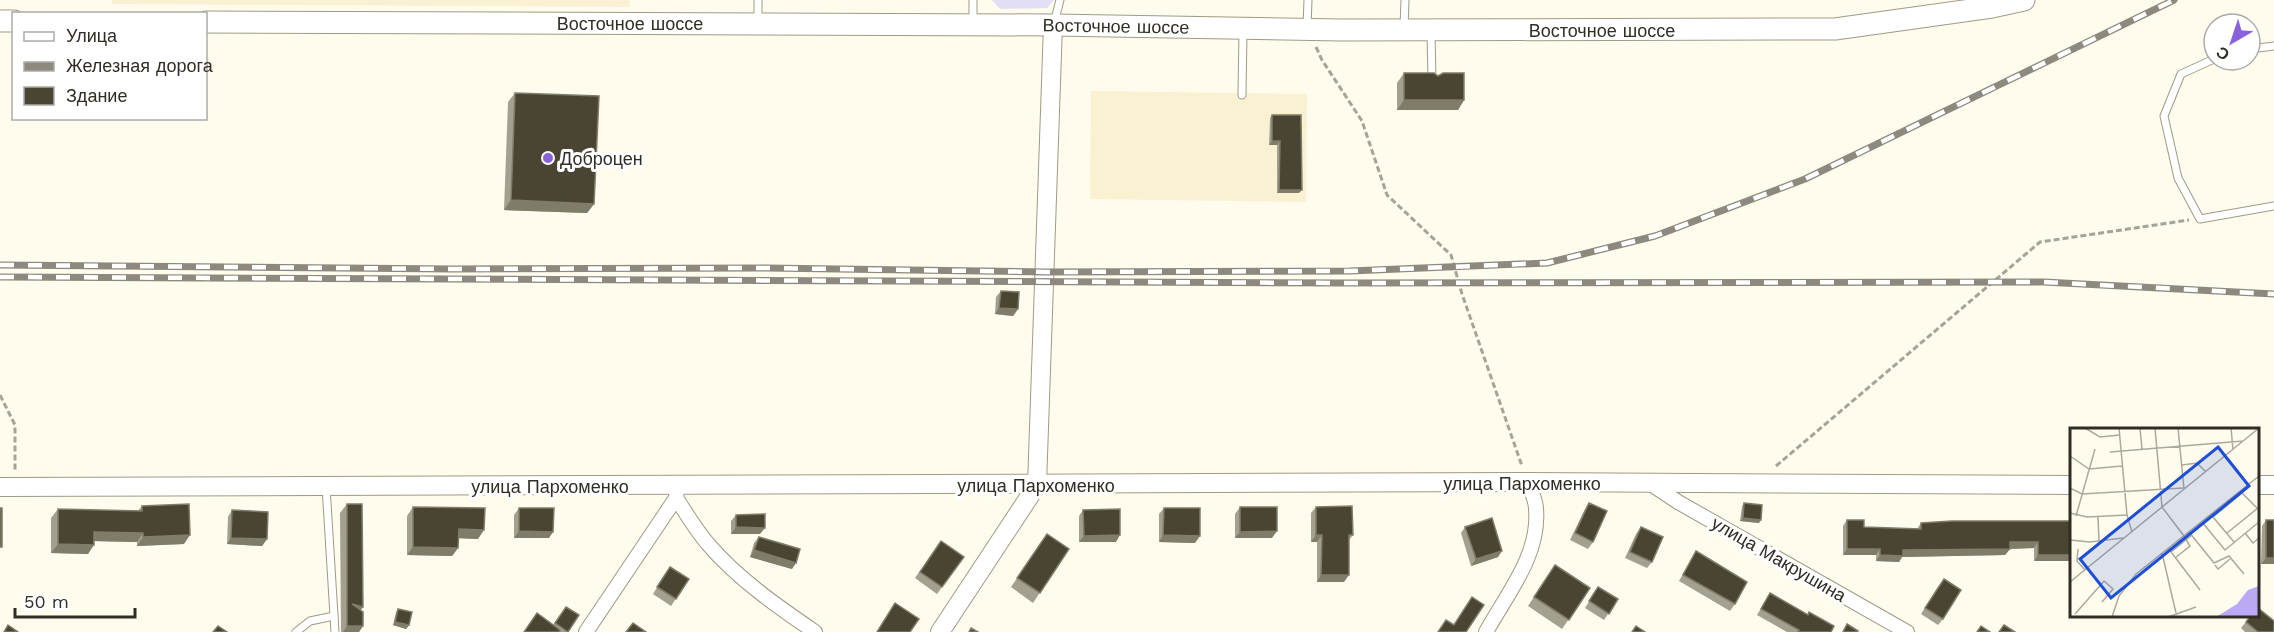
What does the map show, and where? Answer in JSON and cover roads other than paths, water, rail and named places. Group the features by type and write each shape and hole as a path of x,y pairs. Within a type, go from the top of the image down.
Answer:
{"main road":[{"name":"Восточное шоссе","path":"207,22 1053,25 1404,30 1835,29 1992,7 2024,0"},
{"path":"940,632 1037,485 1053,25"},
{"name":"улица Пархоменко","path":"7,487 326,486 677,492 1037,485 1528,482 2070,485"}],"street":[{"path":"1486,632 1525,566 1532,549 1536,507 1528,482"},
{"name":"улица Макрушина","path":"1651,484 1678,502 1907,632"},
{"path":"586,632 677,492 707,544 747,582 815,632"}],"lane":[{"path":"758,0 758,24"},
{"path":"973,0 973,25"},
{"path":"1053,25 1060,0"},
{"path":"1307,29 1308,0"},
{"path":"1404,30 1405,0"},
{"path":"1242,95 1243,28"},
{"path":"1431,30 1432,80"},
{"path":"2202,64 2181,74 2164,116 2178,178 2200,219 2274,206"},
{"path":"326,486 335,632"},
{"path":"296,632 310,621 334,616"}],"railway":[{"path":"0,265 453,269 766,268 1045,272 1350,271 1547,263 1655,236 1805,179 2174,0"},
{"path":"0,277 1346,283 2044,282 2274,294"}],"place":[{"name":"Доброцен","path":"548,158"}]}
